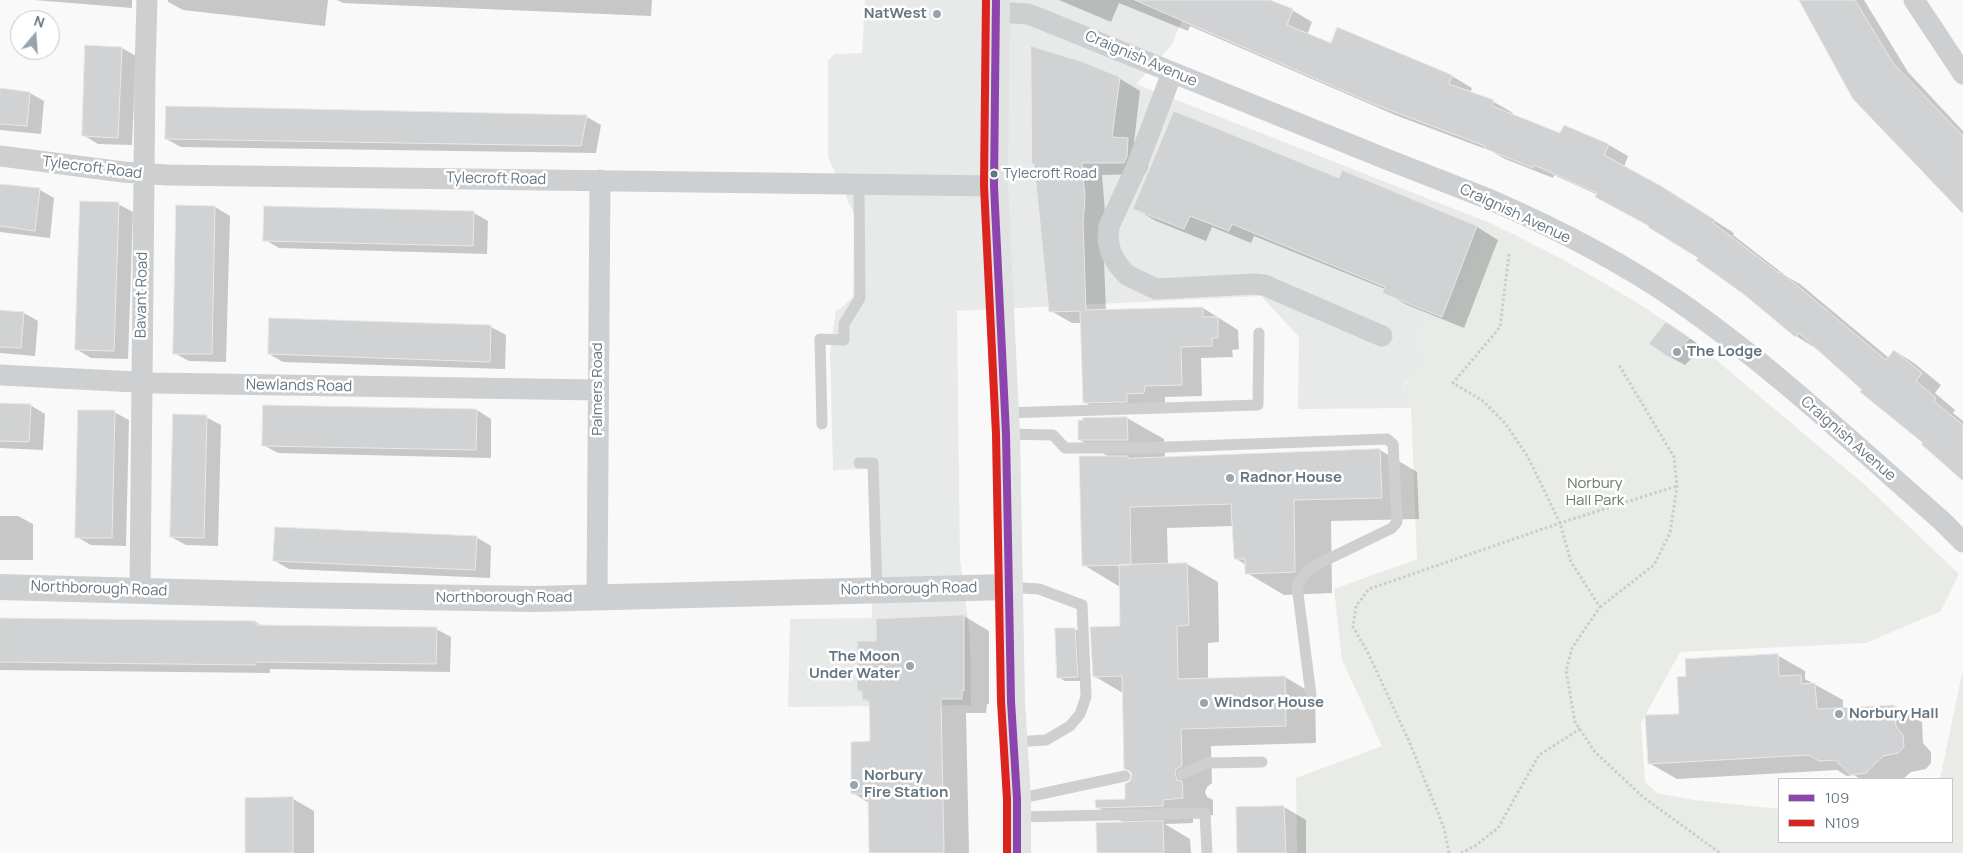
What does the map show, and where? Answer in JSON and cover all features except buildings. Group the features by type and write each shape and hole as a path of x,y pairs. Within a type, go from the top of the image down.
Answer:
{"highway":[{"path":"996,6 994,186 1005,423 1011,702 1017,808 1017,853"}],"street":[{"name":"Bavant Road","path":"140,591 147,0"},
{"path":"1914,0 1963,74"},
{"name":"Craignish Avenue","path":"996,6 1028,14 1106,44 1172,73 1491,200 1519,212 1588,248 1646,281 1703,319 1758,361 1941,520 1963,542"},
{"path":"1172,73 1136,168 1109,226 1108,239 1111,253 1118,265 1127,275 1156,289 1264,285 1382,336"},
{"name":"Tylecroft Road","path":"0,156 144,174 994,186"},
{"name":"Palmers Road","path":"596,598 600,180"},
{"name":"Newlands Road","path":"0,375 141,383 598,390"},
{"name":"Northborough Road","path":"0,587 394,597 596,598 1008,587"}],"lane":[{"path":"822,424 820,339 844,340 844,324 860,298 859,185"},
{"path":"1005,423 1258,405 1259,333"},
{"path":"1005,423 1053,435 1065,448 1141,448 1387,439 1393,444 1397,522 1392,528 1318,564 1305,573 1297,586 1311,695"},
{"path":"859,463 873,463 877,590"},
{"path":"1008,587 1039,589 1082,605 1086,696 1080,714 1070,726 1055,736 1046,740 1014,742"},
{"path":"1182,774 1207,763 1262,762"},
{"path":"1017,808 1124,776"},
{"path":"1017,808 1205,813 1206,853"}],"path":[{"path":"1509,254 1500,327 1453,383 1483,401 1505,423 1528,457 1560,523 1570,562 1600,607"},
{"path":"1619,365 1674,457 1677,486 1670,532 1654,565 1600,607 1572,648 1566,671 1575,722 1595,752 1643,797 1720,853"},
{"path":"1449,853 1444,828 1409,741 1368,653 1353,627 1356,606 1369,589 1560,523 1677,486"},
{"path":"1461,853 1498,828 1539,754 1580,729"}],"shaded area":[{"path":"865,0 1191,0 1171,46 1136,84 1490,223 1453,314 1426,324 1413,341 1429,359 1401,387 1411,408 1298,409 1299,337 1261,296 957,311 960,559 970,637 971,705 788,707 790,619 872,618 868,469 833,470 830,353 836,310 840,309 853,297 854,214 828,157 828,61 834,54 862,53"}],"green space":[{"name":"Norbury Hall Park","path":"1490,223 1542,249 1593,276 1690,338 1865,485 1959,574 1941,611 1866,643 1680,652 1641,723 1645,782 1657,793 1694,800 1778,809 1778,843 1953,843 1953,778 1940,778 1963,669 1963,853 1297,853 1296,778 1382,746 1342,660 1334,589 1417,559 1411,408 1401,388 1429,359 1413,341 1426,324 1453,314"}],"transit line":[{"name":"N109","path":"986,0 984,186 996,434 1001,701 1007,799 1007,853"},
{"name":"109","path":"996,0 994,186 1006,434 1011,701 1017,799 1017,853"}],"place":[{"name":"NatWest","path":"937,14"},
{"name":"Tylecroft Road","path":"994,174"},
{"name":"The Lodge","path":"1677,352"},
{"name":"Radnor House","path":"1230,478"},
{"name":"The Moon Under Water","path":"910,666"},
{"name":"Windsor House","path":"1204,703"},
{"name":"Norbury Hall","path":"1839,714"},
{"name":"Norbury Fire Station","path":"854,785"}]}
